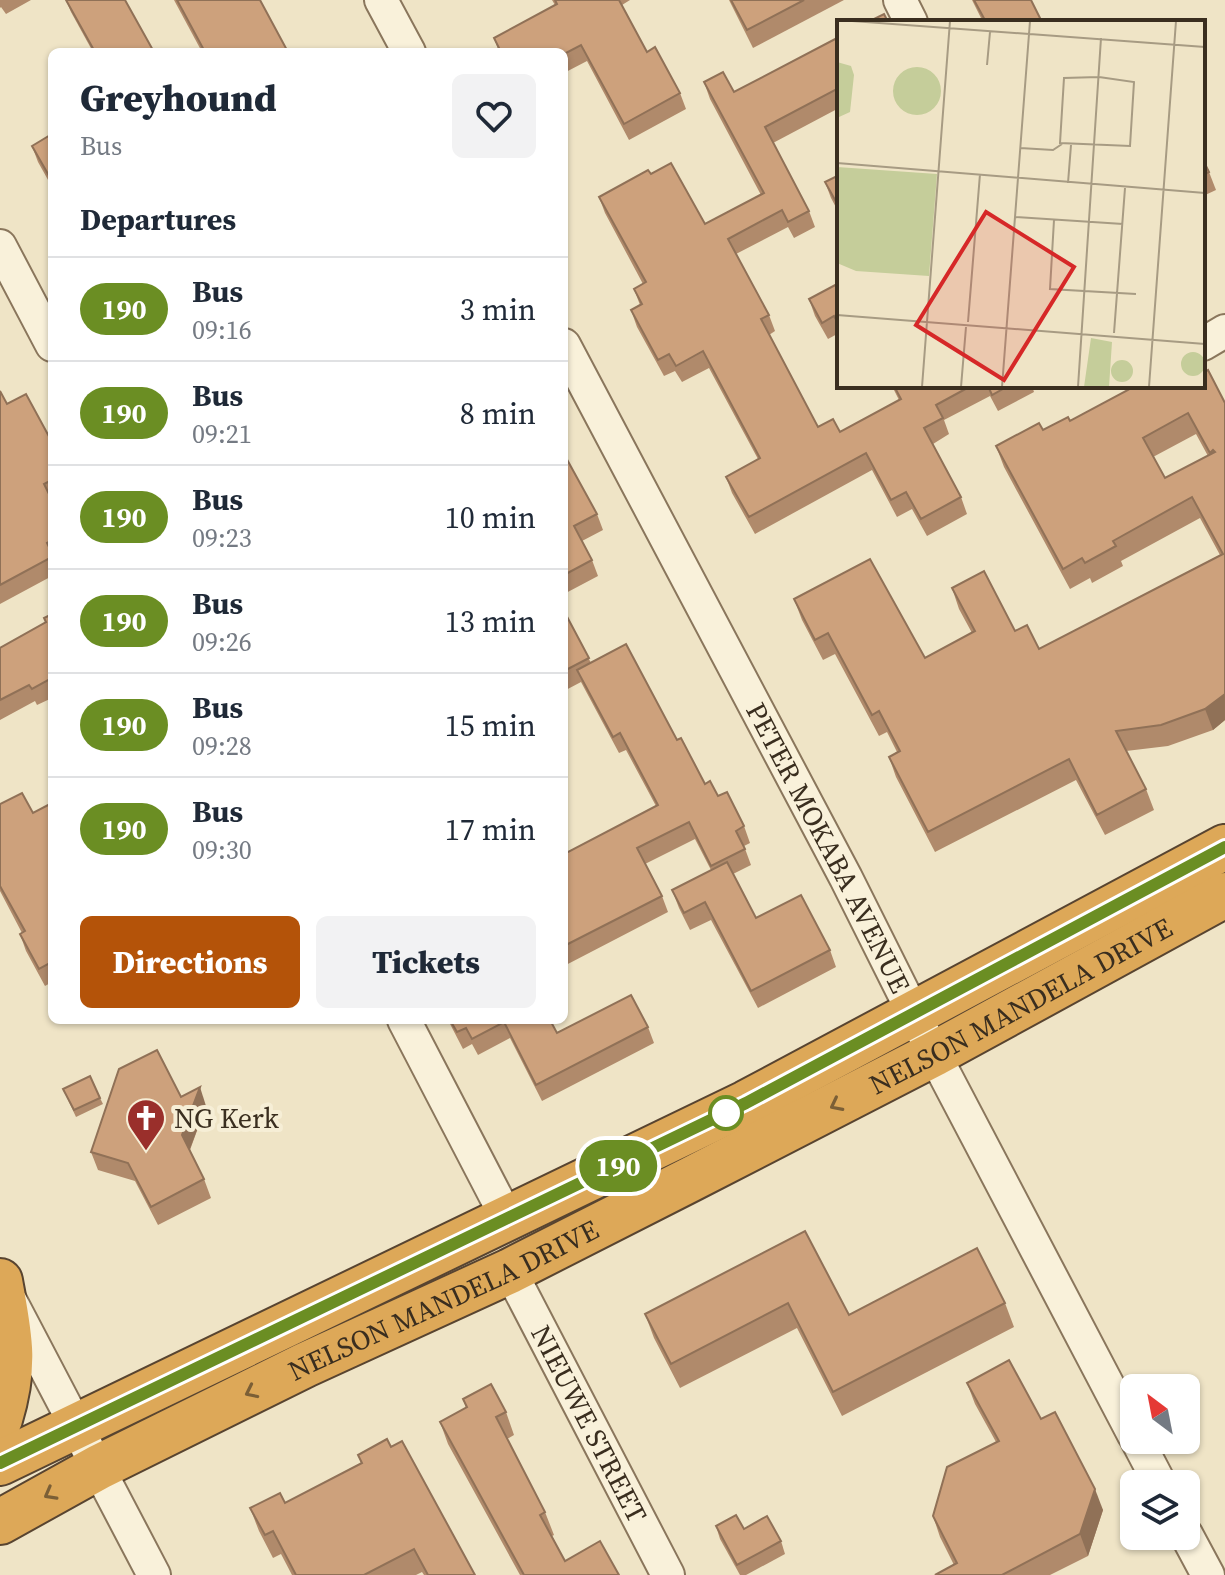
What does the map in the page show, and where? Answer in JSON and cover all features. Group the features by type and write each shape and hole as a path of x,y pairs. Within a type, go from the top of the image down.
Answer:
{"highway":[{"name":"NELSON MANDELA DRIVE","path":"0,1463 746,1103 1225,847"},
{"name":"NELSON MANDELA DRIVE","path":"0,1522 99,1467 305,1365 510,1271 934,1054 1225,895"},
{"path":"0,1281 12,1354 0,1419"}],"street":[{"path":"381,0 407,48"},
{"path":"900,0 910,20"},
{"path":"0,246 48,337"},
{"path":"1205,343 1225,331"},
{"name":"PETER MOKABA AVENUE","path":"568,353 846,878 934,1054 1120,1408"},
{"path":"406,1024 508,1220"},
{"name":"NIEUWE STREET","path":"510,1271 668,1575"},
{"path":"0,1281 154,1575"},
{"path":"1195,1550 1208,1575"}],"building":[{"path":"66,0 125,0 152,48 93,48"},
{"path":"177,0 260,0 286,48 203,48"},
{"path":"555,0 619,0 647,52 655,47 680,93 624,124 581,45 568,52 568,48 499,48 494,38 557,4"},
{"path":"731,0 804,0 747,30"},
{"path":"974,0 1031,0 1041,20 985,20"},
{"path":"884,14 887,20 872,20"},
{"path":"837,38 837,89 765,127 809,211 788,222 782,210 728,239 769,315 761,319 818,427 833,419 840,432 901,399 895,388 967,388 936,405 943,418 924,428 961,497 921,519 906,492 891,500 866,453 749,517 726,477 760,458 703,351 676,366 669,354 658,360 631,310 642,304 634,289 646,282 599,197 648,170 651,174 671,163 705,224 764,193 704,82 723,72 734,92"},
{"path":"48,136 48,174 32,146"},
{"path":"837,176 837,203 825,182"},
{"path":"837,284 837,321 834,316 822,323 809,299"},
{"path":"1208,370 1225,403 1225,694 1205,709 1161,725 1116,731 1146,789 1097,815 1069,759 928,832 889,757 900,751 879,711 872,715 828,633 815,640 794,599 870,559 925,658 975,631 952,588 984,571 1015,631 1027,625 1039,649 1223,554 1192,497 1113,541 1116,546 1085,563 1082,558 1063,569 996,446 1039,423 1043,430 1068,417 1070,421 1128,390 1126,388 1205,388 1205,372","holes":["1188,413 1210,453 1215,452 1165,478 1143,438"]},
{"path":"989,388 1004,388 992,395"},
{"path":"0,391 7,404 26,394 48,435 48,482 44,484 48,492 48,559 0,585"},
{"path":"568,461 597,514 574,526 592,560 568,573"},
{"path":"48,616 48,680 32,689 29,685 0,700 0,648 46,622 44,618"},
{"path":"568,619 589,658 568,669"},
{"path":"626,644 677,740 681,738 705,784 710,781 718,796 727,792 744,826 736,831 745,849 711,866 689,822 637,848 662,896 568,944 568,852 658,805 620,733 613,737 577,670"},
{"path":"22,793 33,813 48,805 48,964 39,969 20,934 25,931 0,886 0,804"},
{"path":"727,862 756,918 801,895 830,950 751,991 705,902 684,913 672,890"},
{"path":"631,995 648,1027 536,1085 505,1024 552,1024 557,1033"},
{"path":"452,1024 500,1024 472,1039 466,1028 457,1032"},
{"name":"NG Kerk","path":"157,1050 181,1097 200,1087 182,1135 204,1179 151,1207 128,1163 91,1152 119,1069"},
{"path":"90,1076 100,1098 74,1110 63,1089"},
{"path":"805,1231 849,1315 977,1248 1005,1303 833,1392 788,1303 671,1364 645,1314"},
{"path":"1009,1360 1041,1419 1055,1412 1095,1489 1080,1534 1002,1575 935,1575 957,1563 933,1516 947,1467 999,1441 967,1383"},
{"path":"491,1384 506,1412 496,1417 545,1512 540,1515 565,1561 600,1541 619,1575 524,1575 440,1422 467,1407 463,1399"},
{"path":"387,1439 391,1447 402,1441 475,1575 428,1575 414,1549 364,1575 296,1575 273,1531 265,1535 250,1508 280,1493 285,1503 362,1463 358,1455"},
{"path":"736,1515 744,1529 767,1516 781,1541 737,1565 716,1526"}],"bus line":[{"name":"190","path":"0,1463 746,1103 1225,847"}],"place":[{"name":"NG Kerk","path":"146,1152"}]}
